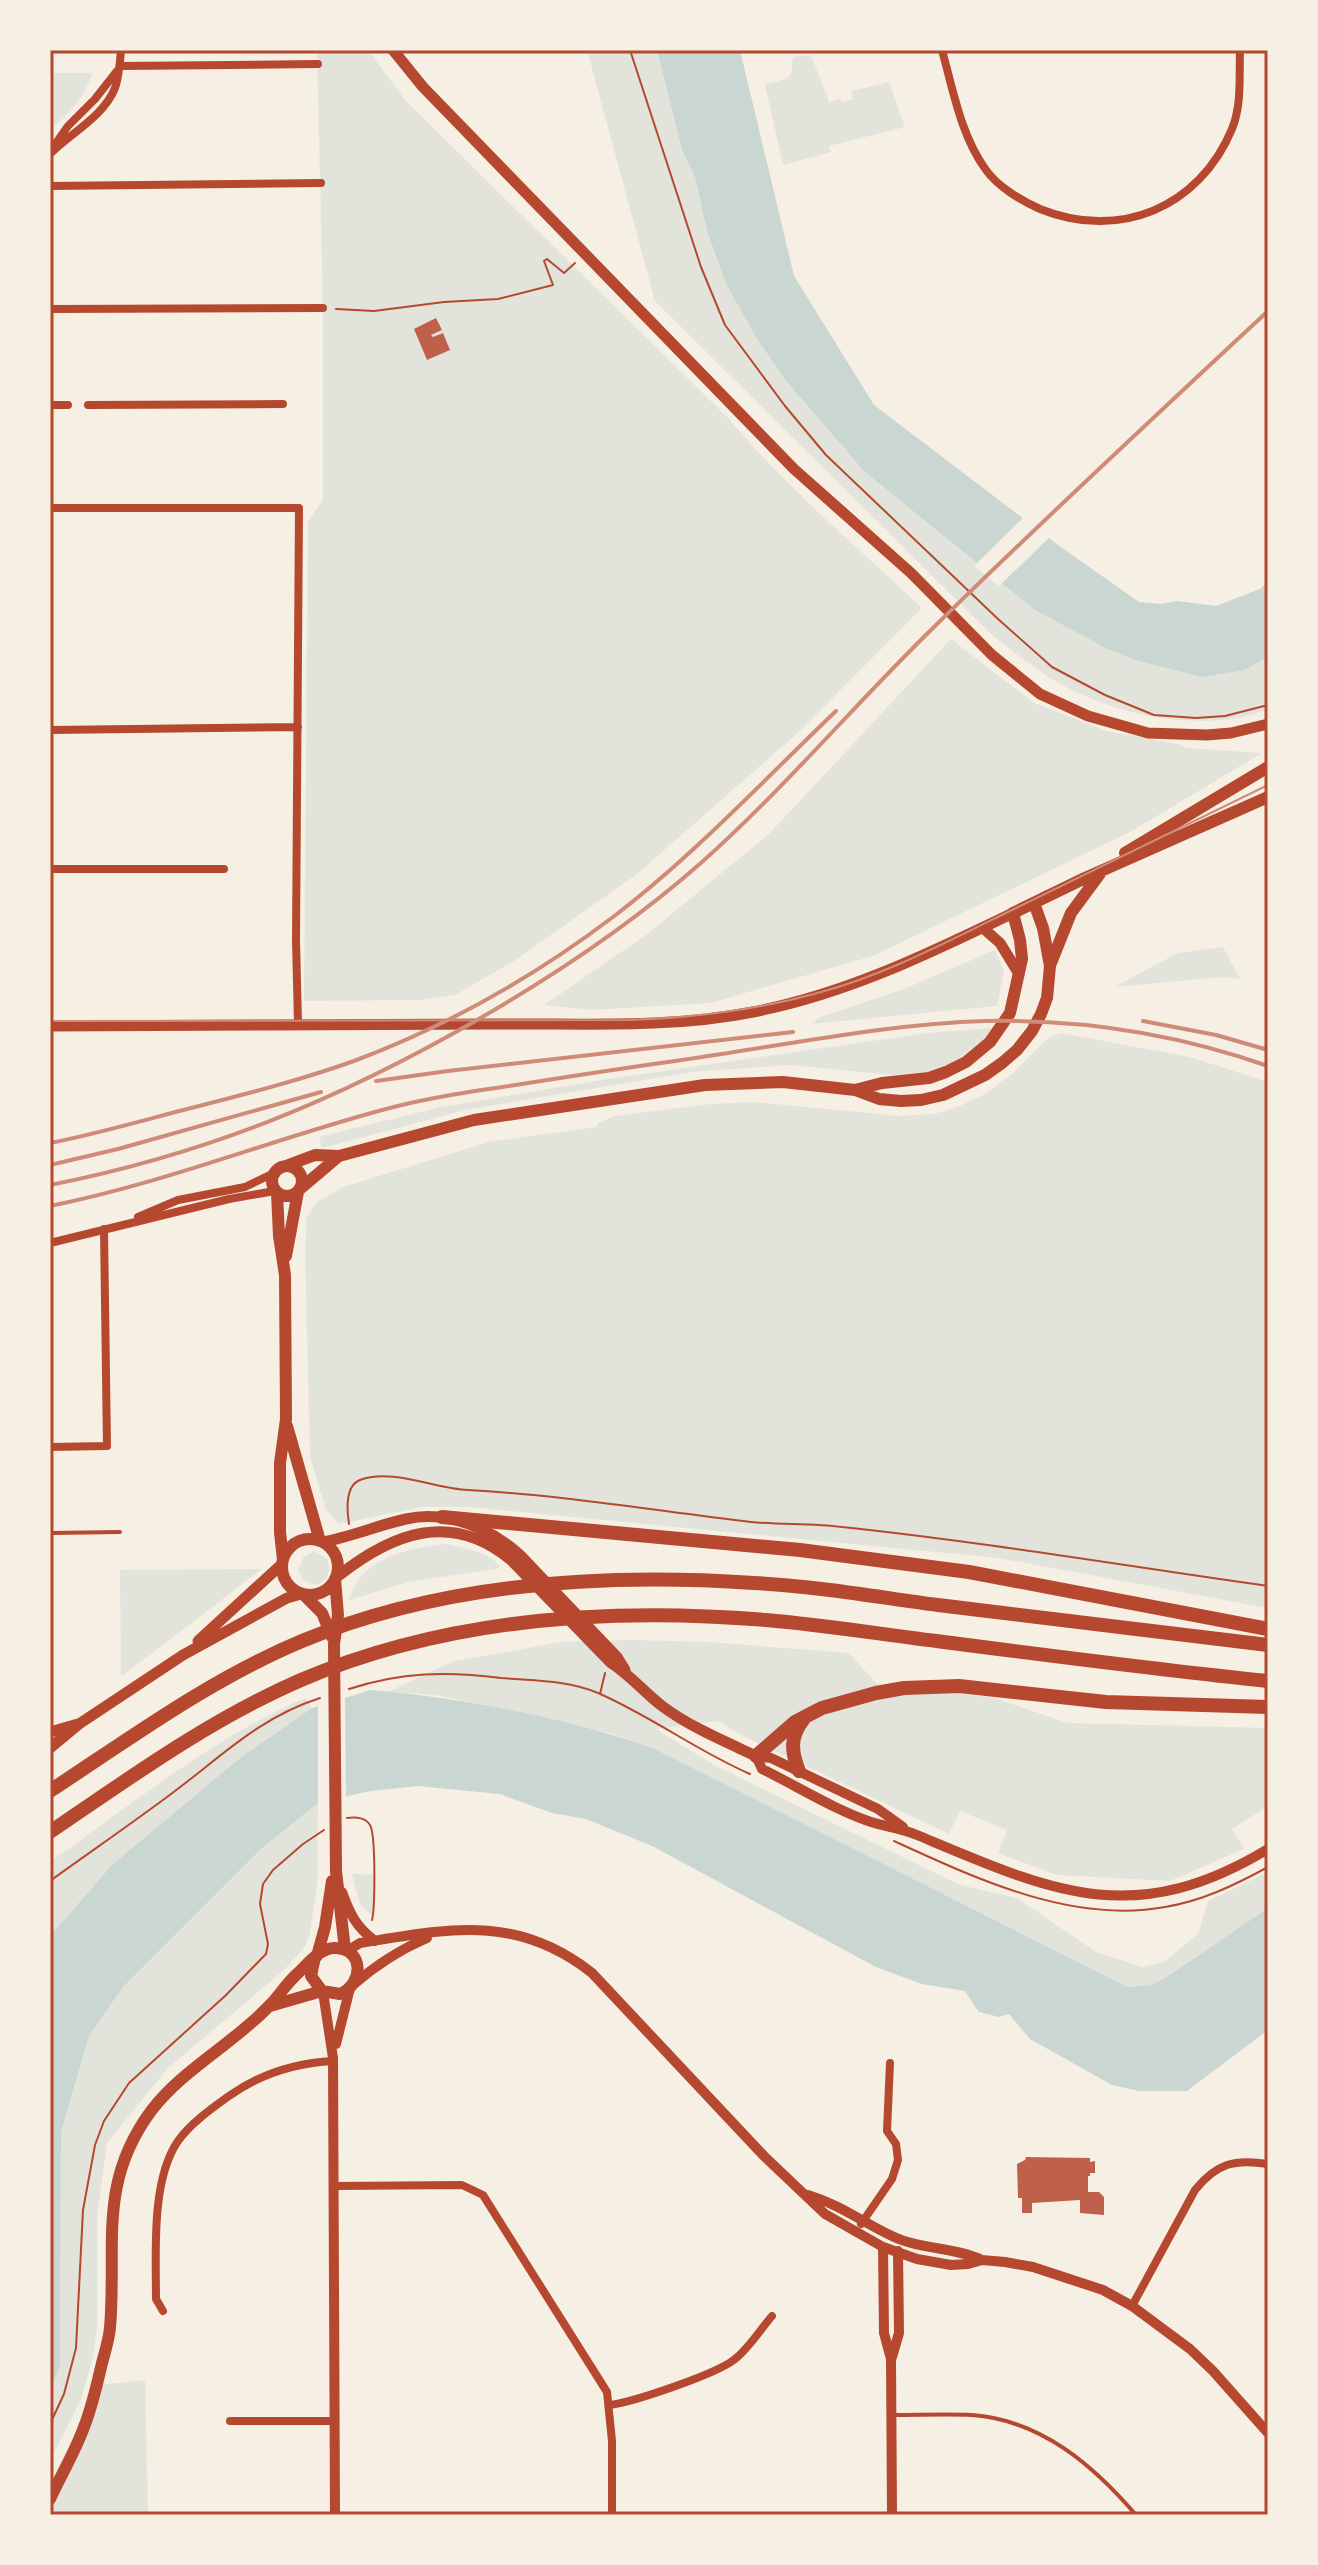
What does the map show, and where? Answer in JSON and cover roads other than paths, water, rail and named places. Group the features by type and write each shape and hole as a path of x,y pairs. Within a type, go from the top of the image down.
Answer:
{"highway":[{"path":"442,1517 800,1550 969,1572 1268,1629"},
{"path":"50,1791 233,1673 302,1641 392,1610 506,1589 609,1581 757,1583 1268,1645"},
{"path":"50,1832 208,1728 303,1679 424,1640 523,1622 641,1615 766,1620 1153,1670 1268,1681"},
{"path":"756,1756 795,1722 809,1714 876,1693 932,1686 959,1686 1106,1702 1268,1707"},
{"path":"799,1771 792,1751 793,1740 800,1724 809,1714"}],"main road":[{"path":"393,50 423,87 794,469 911,573 992,655 1040,694 1088,716 1148,733 1207,735 1268,724"},
{"path":"1085,878 1268,767"},
{"path":"50,1026 651,1022 754,1012 818,997 881,975 1085,878 1268,797"},
{"path":"1050,966 1071,913 1103,870"},
{"path":"285,1263 279,1236 276,1192 272,1184 278,1170 315,1155 339,1156 474,1120 670,1089 759,1082 855,1090 879,1099 921,1100 961,1088 985,1075 1017,1050 1032,1031 1047,998 1050,966 1043,928 1034,903"},
{"path":"855,1090 882,1083 929,1078 946,1072 966,1062 990,1042 1010,1013 1022,959 1013,913"},
{"path":"983,928 1000,943 1019,974"},
{"path":"276,1192 285,1196 299,1190 339,1156"},
{"path":"278,1170 291,1167 299,1172 302,1180 285,1263 286,1419 280,1463 283,1562 287,1582 319,1610 330,1628 334,1644"},
{"path":"286,1419 321,1542 331,1549 337,1560 334,1644 335,1858 346,1951"},
{"path":"183,1655 283,1562 291,1548 299,1542 321,1542 351,1536 408,1518 442,1517 485,1531 521,1556 610,1662"},
{"path":"50,1748 79,1724 183,1655 287,1598 322,1593 336,1578 382,1545 419,1533 449,1532 490,1545 506,1556 610,1662 627,1673 664,1708 756,1756"},
{"path":"50,1732 79,1724"},
{"path":"322,1991 311,1976 325,1927 335,1858"},
{"path":"50,2499 84,2427 110,2330 111,2231 115,2188 133,2140 152,2109 182,2079 270,2006 281,1988 316,1956 333,1948 346,1951 354,1958 357,1977 352,1987 340,1994 322,1991 270,2006"}],"street":[{"path":"50,154 58,138 119,69 121,50"},
{"path":"942,50 960,114 987,172 1033,206 1059,216 1098,221 1126,219 1154,211 1180,197 1200,179 1220,152 1233,127 1238,106 1240,50"},
{"path":"119,69 318,64"},
{"path":"50,186 321,183"},
{"path":"50,309 323,308"},
{"path":"88,405 283,404"},
{"path":"50,405 68,405"},
{"path":"50,508 299,508 298,1024"},
{"path":"50,730 298,727"},
{"path":"50,869 224,869"},
{"path":"104,1229 178,1200 245,1187 278,1170"},
{"path":"50,1243 229,1199 276,1192"},
{"path":"50,1447 107,1446 104,1229"},
{"path":"756,1756 771,1758 878,1809 907,1830"},
{"path":"756,1756 762,1769 871,1822 907,1830 1049,1886 1083,1893 1115,1897 1155,1894 1190,1886 1228,1871 1268,1849"},
{"path":"336,1871 352,1919 375,1941"},
{"path":"346,1951 360,1943 472,1929 541,1941 577,1961 609,1989 764,2156 825,2214 899,2253 951,2265 982,2260"},
{"path":"333,2060 340,2022 352,1987 400,1949 440,1933"},
{"path":"322,1991 333,2060 335,2515"},
{"path":"163,2311 156,2299 156,2212 166,2169 177,2142 197,2120 239,2089 291,2066 333,2060"},
{"path":"856,2231 892,2179 898,2160 896,2144 887,2131 890,2063"},
{"path":"1132,2306 1195,2190 1208,2174 1224,2165 1268,2164"},
{"path":"335,2186 462,2185 483,2195 601,2380 610,2405 612,2515"},
{"path":"806,2195 832,2202 893,2237 925,2248 1033,2267 1103,2290 1132,2306 1190,2349 1268,2433"},
{"path":"891,2359 899,2333 899,2253 893,2237"},
{"path":"883,2247 884,2333 891,2359 892,2515"},
{"path":"610,2405 626,2403 713,2371 734,2360 772,2316"},
{"path":"230,2421 334,2421"}],"lane":[{"path":"50,1533 120,1532"},
{"path":"891,2415 975,2415 1027,2428 1072,2452 1136,2515"}],"tram line":[{"path":"50,1021 627,1020 698,1015 768,1005 840,986 917,956 1268,785"}],"railway":[{"path":"50,1185 108,1172 217,1140 322,1099 477,1020 622,927 732,834 934,627 1268,311"},
{"path":"50,1143 334,1068 423,1032 489,998 552,960 643,894 836,711"},
{"path":"50,1206 135,1185 416,1102 910,1026 986,1021 1093,1026 1164,1037 1268,1066"},
{"path":"1143,1021 1216,1035 1268,1050"},
{"path":"376,1081 793,1032"},
{"path":"50,1165 321,1092"}]}
